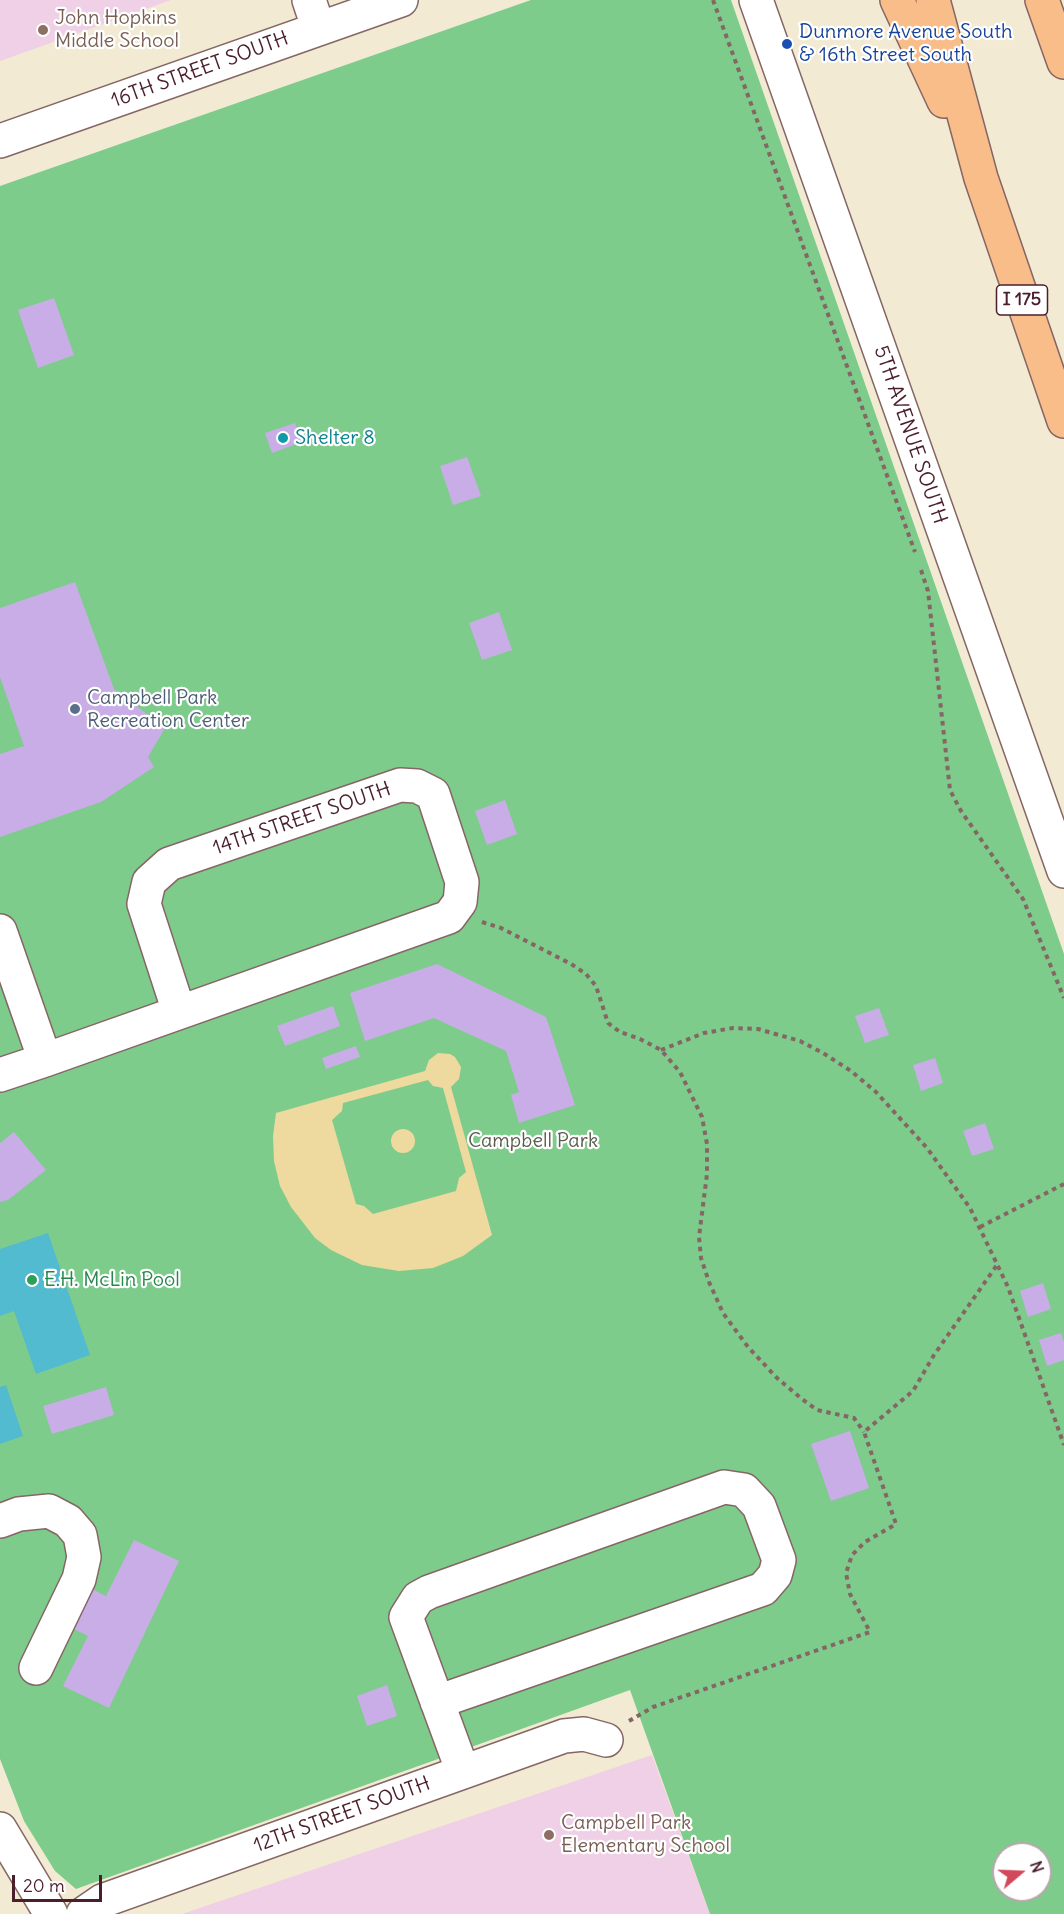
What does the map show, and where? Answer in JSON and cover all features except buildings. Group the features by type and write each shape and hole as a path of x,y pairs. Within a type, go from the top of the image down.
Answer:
{"highway":[{"path":"897,0 981,178"},
{"path":"933,0 981,178"},
{"path":"1042,0 1064,62"},
{"name":"I 175","path":"981,178 1064,421"}],"street":[{"name":"16TH STREET SOUTH","path":"0,141 314,14 401,0"},
{"name":"5TH AVENUE SOUTH","path":"756,0 1064,871"},
{"name":"14TH STREET SOUTH","path":"179,1012 144,904 149,882 169,864 176,861 400,785 417,786 432,794 462,882 460,902 449,917"},
{"path":"0,1076 449,917"},
{"path":"0,931 45,1060"},
{"path":"437,1702 763,1589 775,1575 778,1560 759,1506 744,1490 724,1487 429,1592 418,1598 406,1617 437,1702 463,1772"},
{"path":"0,1521 19,1515 49,1511 68,1521 80,1535 84,1557 79,1579 36,1668"},
{"name":"12TH STREET SOUTH","path":"83,1914 102,1900 564,1736 584,1734 606,1740"},
{"path":"0,1829 51,1914"}],"path":[{"path":"714,0 928,591 950,790 961,811 1023,899 1052,964 1064,998"},
{"path":"449,917 470,919 501,928 586,974 596,986 608,1023 620,1032 640,1039 660,1050 680,1072 702,1117 707,1144 699,1237 701,1258 723,1313 748,1347 785,1385 817,1410 854,1418 864,1432 896,1524 865,1542 852,1555 846,1573 850,1594 870,1632 653,1707 626,1723 606,1740"},
{"path":"660,1050 704,1033 733,1028 758,1029 800,1041 823,1053 851,1071 876,1092 903,1120 970,1208 1022,1324 1064,1445"},
{"path":"980,1227 1064,1184"},
{"path":"864,1432 912,1391 934,1355 997,1265"}],"shaded area":[{"name":"John Hopkins Middle School","path":"0,0 171,0 0,61"},
{"name":"Campbell Park Elementary School","path":"652,1755 710,1914 182,1914"}],"green space":[{"name":"Campbell Park","path":"531,0 731,0 1064,954 1064,1914 710,1914 630,1690 76,1889 55,1871 24,1821 0,1759 0,186"}],"sand":[{"path":"438,1053 450,1054 455,1057 461,1067 459,1079 451,1087 492,1235 463,1256 433,1268 399,1271 362,1265 331,1250 315,1238 291,1207 280,1186 274,1161 273,1136 276,1113 425,1071 429,1060","holes":["428,1080 433,1086 443,1088 466,1172 459,1178 456,1191 373,1214 364,1206 356,1204 332,1120 342,1111 343,1103"]},
{"path":"403,1129 412,1132 415,1141 412,1150 403,1153 394,1150 391,1141 394,1132"}],"water":[{"name":"E.H. McLin Pool","path":"48,1233 90,1355 36,1374 14,1311 0,1316 0,1249"},
{"path":"6,1385 23,1436 0,1444 0,1387"}],"place":[{"name":"John Hopkins Middle School","path":"43,30"},
{"name":"Dunmore Avenue South & 16th Street South","path":"787,44"},
{"name":"Shelter 8","path":"283,438"},
{"name":"Campbell Park Recreation Center","path":"75,709"},
{"name":"E.H. McLin Pool","path":"32,1280"},
{"name":"Campbell Park Elementary School","path":"549,1835"}]}
